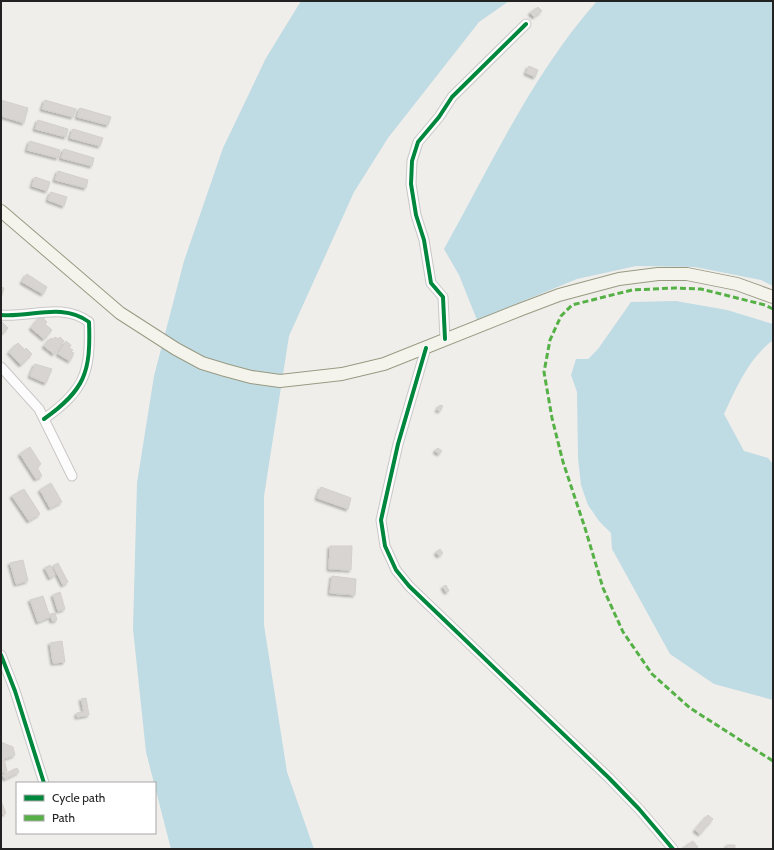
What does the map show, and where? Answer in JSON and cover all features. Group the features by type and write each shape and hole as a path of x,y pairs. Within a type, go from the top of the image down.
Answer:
{"main road":[{"path":"1,211 120,313 176,350 202,363 250,377 280,381 308,380 384,364 559,295 619,279 658,274 687,274 715,278 773,297"}],"street":[{"path":"445,339 443,297 431,283 424,240 416,215 411,184 412,161 418,142 439,117 452,96 526,24"},
{"path":"1,315 15,316 36,312 71,313 89,322 88,361 84,378 74,394 61,407 44,419"},
{"path":"426,348 398,444 381,520 385,546 396,570 409,586 609,778 639,809 672,849"},
{"path":"1,367 39,409 72,476"},
{"path":"1,655 15,691 44,782"}],"water":[{"path":"301,1 509,1 479,22 388,138 354,192 289,336 264,496 264,625 287,772 314,849 171,849 156,791 156,782 154,782 146,752 133,629 137,483 154,376 184,261 223,148 266,58"},
{"path":"597,1 773,1 773,286 761,280 695,267 636,266 577,279 477,320 459,275 444,249 514,120 533,89 574,29"},
{"path":"676,301 727,310 773,324 773,340 764,347 750,364 738,384 724,414 744,451 768,458 773,464 773,700 714,684 670,654 612,549 611,533 599,521 588,505 581,485 578,458 577,392 571,375 576,359 588,359 598,349 631,302"}],"building":[{"path":"538,7 542,11 534,17 530,13"},
{"path":"529,66 538,70 535,77 526,73"},
{"path":"1,100 28,108 24,123 1,116"},
{"path":"45,100 76,109 73,117 42,109"},
{"path":"80,108 111,117 108,125 77,117"},
{"path":"38,120 68,129 66,137 35,129"},
{"path":"73,129 103,138 100,146 70,138"},
{"path":"30,141 60,150 58,158 27,150"},
{"path":"64,149 94,158 92,166 61,158"},
{"path":"58,171 88,180 86,188 55,180"},
{"path":"35,177 50,182 47,191 32,186"},
{"path":"51,192 67,197 64,206 48,200"},
{"path":"27,274 47,287 43,294 22,282"},
{"path":"1,287 4,288 1,298"},
{"path":"41,316 47,322 45,324 52,330 44,339 31,328"},
{"path":"2,322 8,328 1,335 1,323"},
{"path":"55,337 58,339 60,337 64,341 54,354 44,346 51,338 53,340"},
{"path":"66,341 71,345 69,348 73,350 71,352 74,353 70,361 58,354"},
{"path":"18,343 32,354 21,365 9,352"},
{"path":"35,364 52,369 46,383 30,376"},
{"path":"440,405 443,406 440,411 437,410"},
{"path":"30,447 41,464 37,467 42,476 36,479 20,454"},
{"path":"438,448 442,451 439,454 435,451"},
{"path":"51,483 62,502 50,508 40,490"},
{"path":"321,487 351,498 348,509 317,498"},
{"path":"24,489 40,514 29,521 12,496"},
{"path":"330,546 352,546 351,570 329,569"},
{"path":"440,549 443,553 439,556 436,553"},
{"path":"23,560 28,581 16,584 10,563"},
{"path":"58,563 68,582 63,585 53,566"},
{"path":"50,565 55,575 50,578 45,568"},
{"path":"332,576 356,579 355,595 330,593"},
{"path":"446,585 449,591 446,592 443,587"},
{"path":"60,592 65,609 58,611 53,595"},
{"path":"43,596 50,617 38,622 30,600"},
{"path":"55,613 57,620 52,621 50,614"},
{"path":"62,641 65,662 53,663 50,643"},
{"path":"86,698 89,715 77,717 77,713 84,712 81,699"},
{"path":"1,742 13,747 15,755 4,759 7,771 1,773"},
{"path":"17,768 19,772 5,779 3,775"},
{"path":"1,801 6,813 1,815"},
{"path":"708,815 713,819 700,834 695,830"},
{"path":"693,841 698,847 695,849 683,848"},
{"path":"727,845 735,845 735,849 727,849"}],"marked path":[{"path":"773,309 765,305 701,289 675,288 632,290 572,305 561,316 550,340 544,372 552,418 563,462 603,588 623,632 652,674 690,708 773,761"}],"cycle path":[{"path":"445,339 443,297 431,283 424,240 416,215 411,184 412,161 418,142 439,117 452,97 526,24"},
{"path":"1,315 57,312 79,316 89,322 89,354 83,378 69,399 44,419"},
{"path":"426,348 398,444 381,520 385,546 396,570 409,586 609,778 639,809 673,849"},
{"path":"1,655 15,691 44,782"}]}
